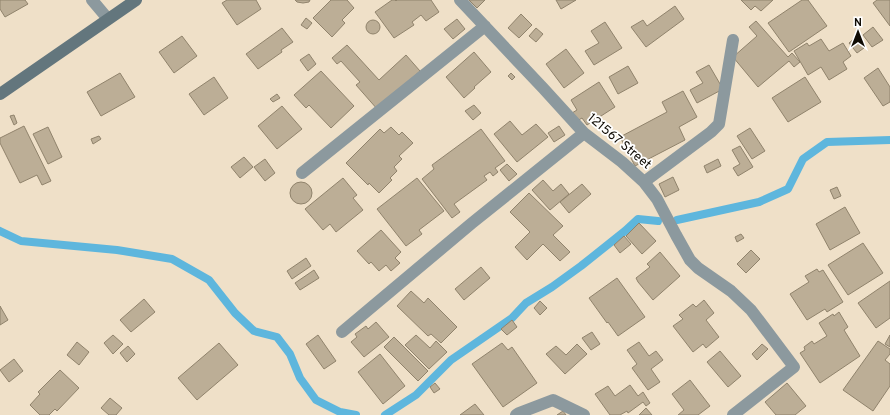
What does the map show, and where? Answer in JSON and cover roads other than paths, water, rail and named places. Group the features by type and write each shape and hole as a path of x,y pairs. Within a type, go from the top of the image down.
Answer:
{"street":[{"path":"92,0 108,19"},
{"path":"0,94 136,0"},
{"name":"121567 Street","path":"460,0 584,134 622,162 644,182 657,199 690,260 698,268 731,291 750,310 794,367 732,415"},
{"path":"302,173 485,26"},
{"path":"644,182 711,132 719,124 733,40"},
{"path":"342,332 472,223 584,134"},
{"path":"516,415 553,400 584,415"}],"waterway":[{"path":"677,220 759,202 788,189 803,159 827,142 890,140"},
{"path":"385,415 416,395 451,360 512,318 526,303 552,287 581,266 638,219 658,221"},
{"path":"0,231 21,241 117,250 172,259 209,280 235,313 254,331 277,337 290,354 300,378 316,400 340,412 356,415"}]}
